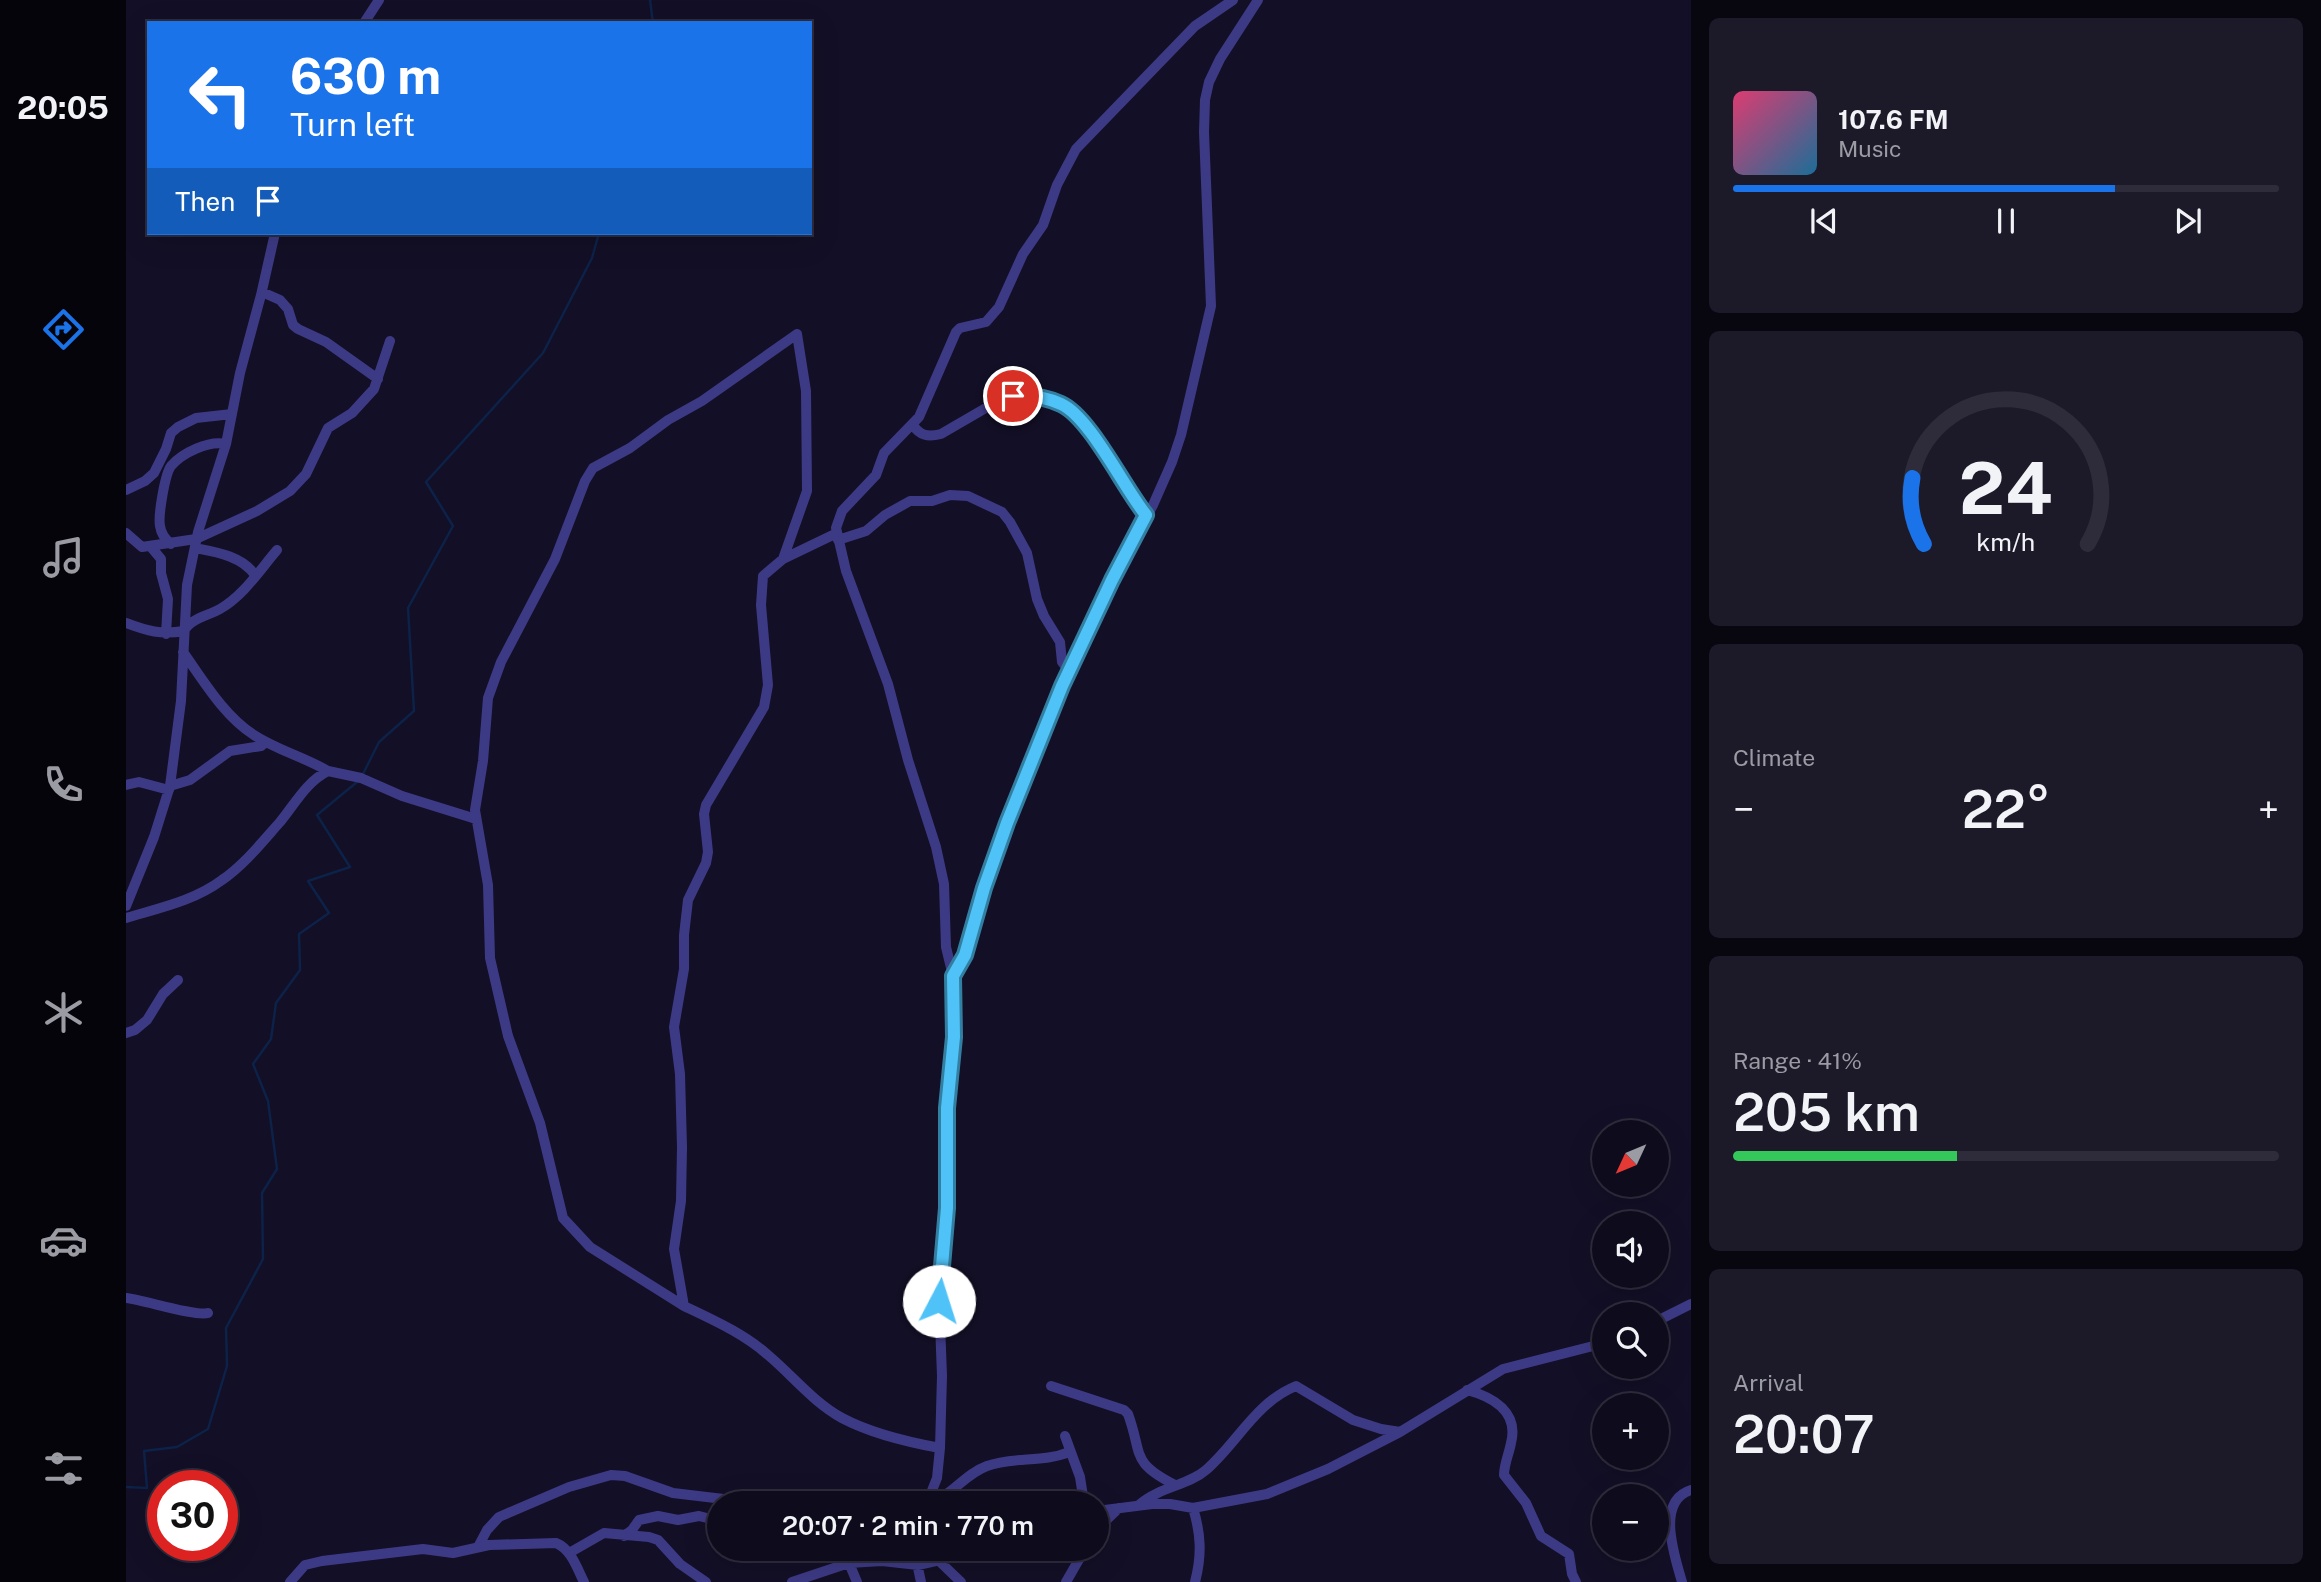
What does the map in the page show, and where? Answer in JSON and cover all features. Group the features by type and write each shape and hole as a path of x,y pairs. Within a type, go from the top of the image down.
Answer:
{"street":[{"path":"365,21 379,0"},
{"path":"933,1491 940,1448 942,1376 939,1301 947,1208 947,1108 954,1037 953,976 946,947 944,884 936,847 908,760 888,684 846,571 838,537 838,517 876,475 889,447 913,425 923,410 930,387 956,332 960,328 986,322 1003,301 1023,254 1042,225 1057,185 1076,149 1195,26 1233,0"},
{"path":"953,976 965,955 984,888 1007,823 1069,671 1172,462 1181,435 1210,317 1212,293 1204,132 1207,89 1220,59 1258,0"},
{"path":"126,906 154,837 170,788 181,701 187,585 195,544 226,444 240,373 275,235"},
{"path":"262,292 280,300 298,329 326,342 378,379"},
{"path":"783,559 807,491 806,391 797,334 716,392 668,420 630,448 599,464 589,474 555,559 526,610 489,689 476,797 476,819 486,869 489,946 496,989 508,1037 540,1123 563,1218 590,1247 684,1306 759,1347 802,1389 840,1417 882,1434 940,1448"},
{"path":"195,544 257,511 299,483 316,457 328,428 361,405 378,379 390,341"},
{"path":"913,425 922,434 932,436 992,403 1013,396 1028,396 1062,404 1097,440 1118,477 1146,515"},
{"path":"126,490 145,481 154,473 171,433 178,427 196,418 232,414"},
{"path":"172,544 163,535 159,521 169,467 187,453 218,442 226,444"},
{"path":"684,1306 674,1249 681,1201 682,1138 681,1074 674,1027 684,969 686,912 692,890 706,863 706,805 720,777 764,707 768,685 761,587 763,576 783,559 838,537 860,534 910,501 932,501 950,495 968,496 1002,512 1010,522 1027,553 1037,599 1060,642 1062,662 1069,671"},
{"path":"126,533 160,559 169,599 166,634"},
{"path":"126,547 195,544 241,562 255,575"},
{"path":"184,631 188,624 218,610 238,596 277,550"},
{"path":"126,622 153,633 184,631"},
{"path":"183,652 232,717 250,733 328,771 361,778 402,796 476,819"},
{"path":"126,785 139,782 170,788 195,777 230,751 261,746 266,742"},
{"path":"126,918 164,908 222,881 279,822 314,778 328,771"},
{"path":"126,1033 135,1030 147,1020 163,994 177,980"},
{"path":"126,1298 157,1303 198,1315 208,1314"},
{"path":"1669,1315 1691,1304"},
{"path":"1109,1509 1171,1504 1193,1508 1277,1491 1400,1432 1467,1390 1512,1366 1592,1346"},
{"path":"1137,1507 1155,1493 1207,1469 1255,1413 1296,1385 1353,1420 1381,1430 1400,1432"},
{"path":"1051,1386 1124,1410 1128,1414 1137,1449 1146,1468 1175,1485"},
{"path":"1467,1390 1488,1396 1509,1418 1513,1431 1503,1475 1526,1503 1541,1536 1569,1554 1576,1582"},
{"path":"1065,1437 1080,1476 1082,1491"},
{"path":"950,1491 970,1474 984,1467 1008,1460 1044,1459 1069,1452"},
{"path":"478,1548 487,1530 499,1517 569,1487 611,1475 625,1476 673,1493 707,1497"},
{"path":"1682,1582 1674,1559 1670,1517 1677,1499 1691,1489"},
{"path":"1109,1518 1119,1508"},
{"path":"1193,1508 1201,1540 1195,1582"},
{"path":"624,1536 639,1520 656,1516 675,1520 707,1517"},
{"path":"569,1553 604,1533 649,1536 658,1540 680,1564 706,1582"},
{"path":"290,1582 303,1567 313,1563 423,1549 453,1553 497,1544 556,1543 569,1553 584,1582"},
{"path":"792,1582 849,1563 882,1561 918,1564 929,1561"},
{"path":"917,1561 921,1582"},
{"path":"939,1561 961,1582"},
{"path":"1066,1582 1078,1561"},
{"path":"849,1563 857,1582"},
{"path":"825,1582 830,1569"}],"waterway":[{"path":"650,0 653,21"},
{"path":"363,774 379,742 414,711 408,608 453,526 426,482 543,353 592,258 598,235"},
{"path":"126,1487 147,1488 144,1451 177,1447 208,1429 227,1366 226,1328 263,1259 262,1193 277,1169 268,1101 253,1064 271,1039 276,1003 300,970 299,934 329,913 308,881 350,867 317,815 357,782"}],"route":[{"path":"939,1301 947,1208 947,1108 954,1037 951,986 953,976 965,955 984,888 1007,823 1062,686 1146,515 1118,477 1097,440 1071,411 1052,401 1013,396"}]}
